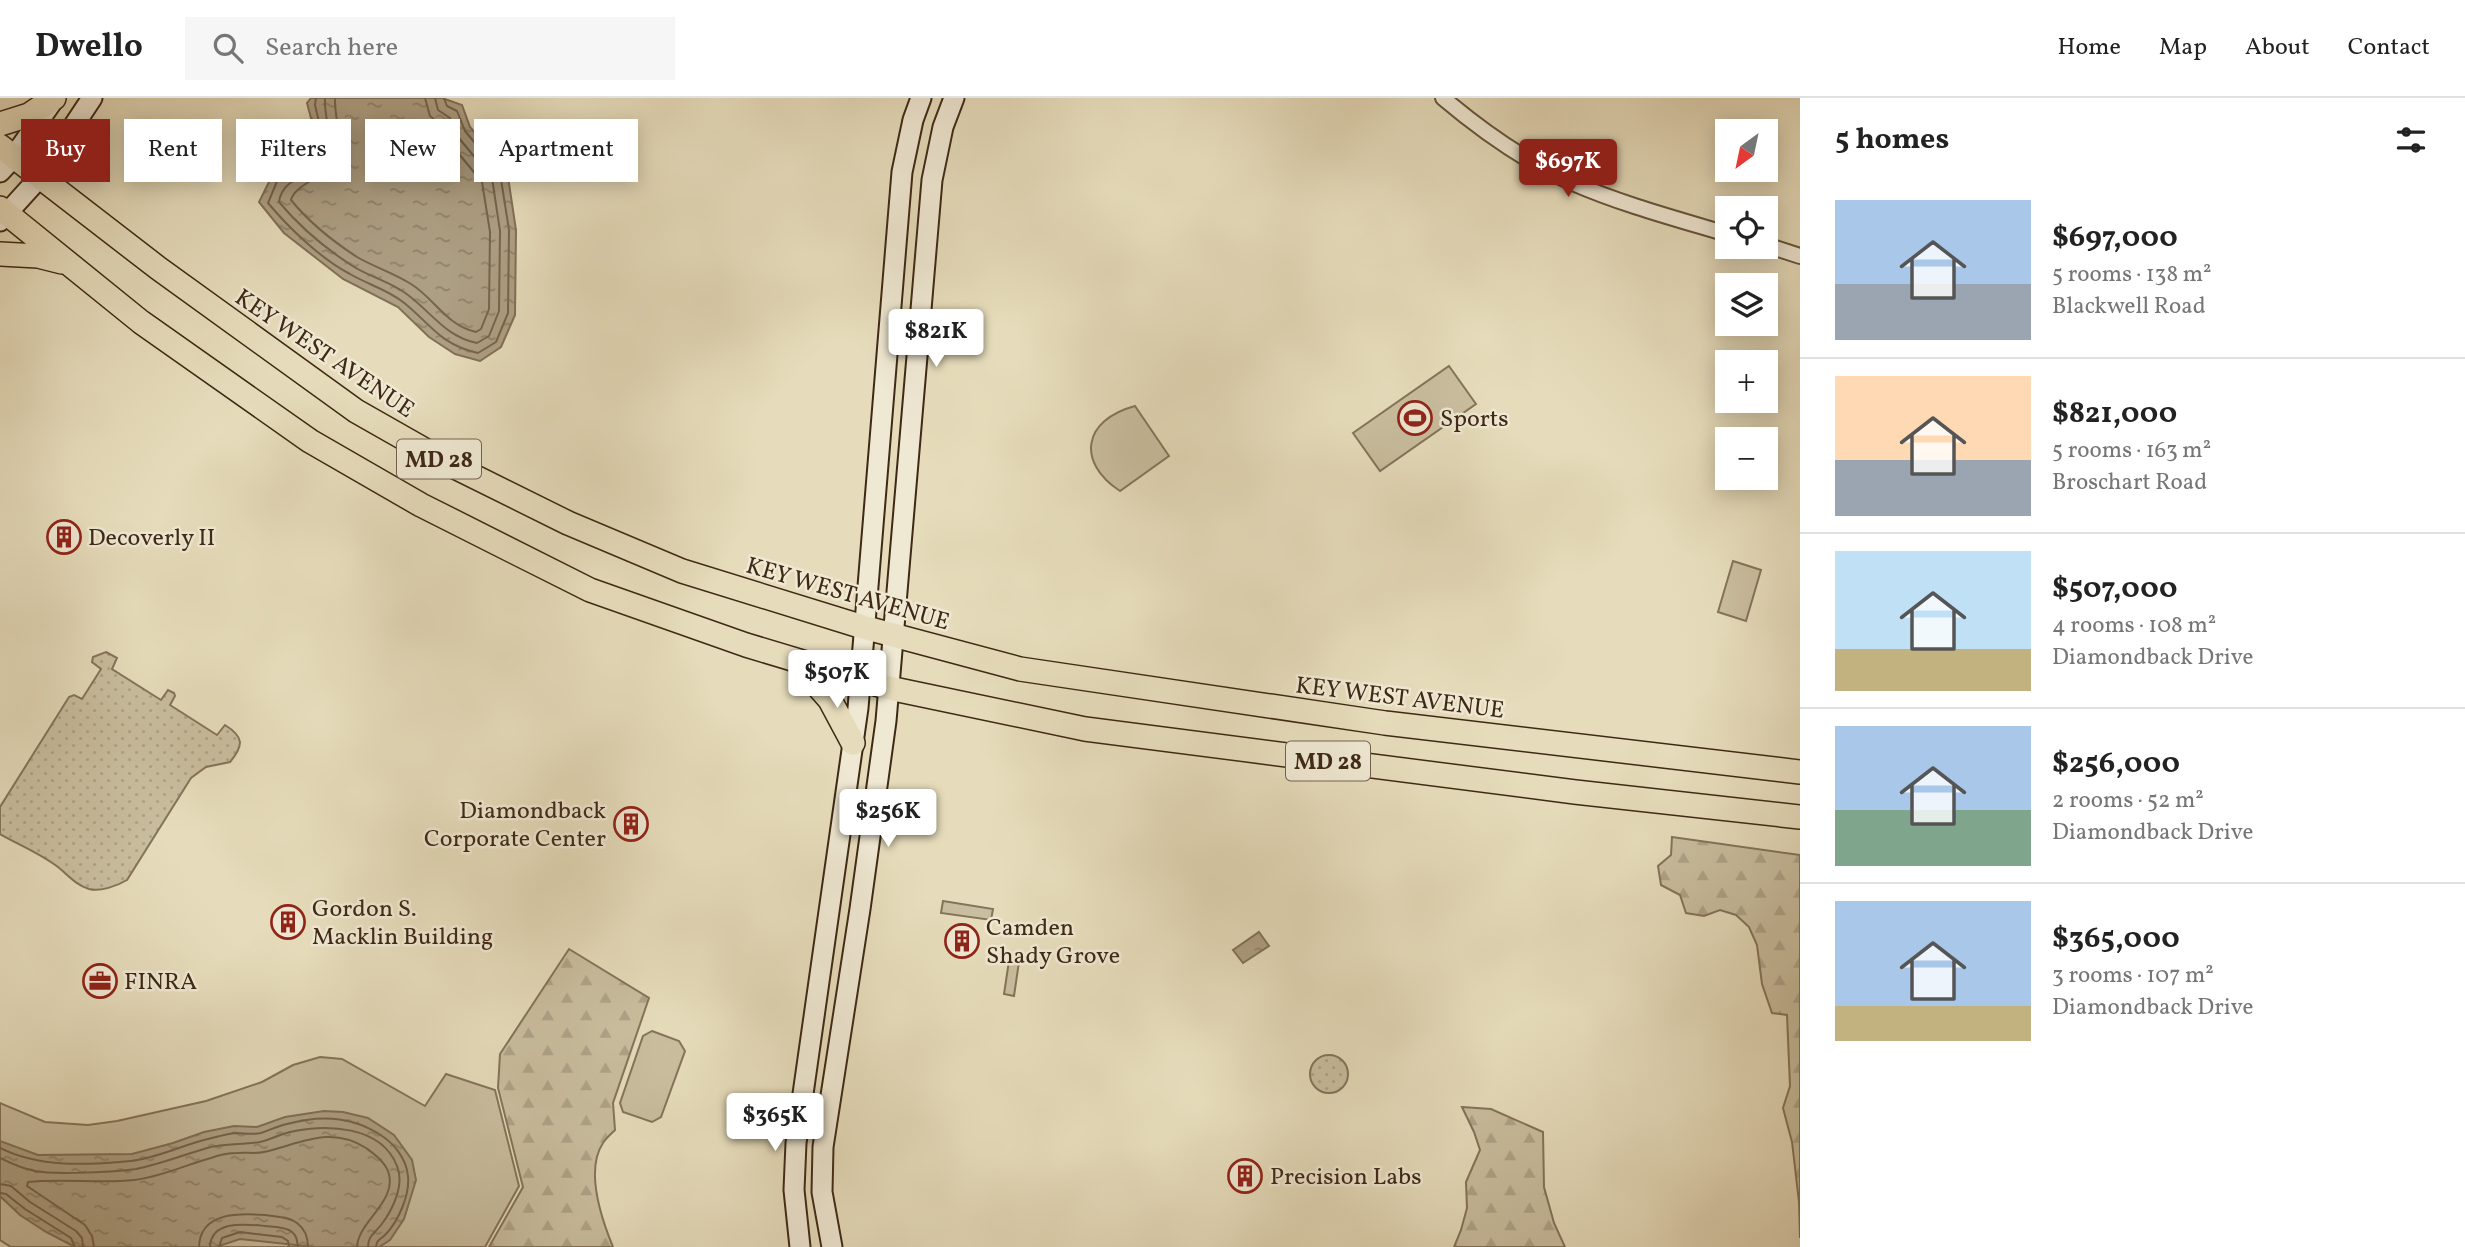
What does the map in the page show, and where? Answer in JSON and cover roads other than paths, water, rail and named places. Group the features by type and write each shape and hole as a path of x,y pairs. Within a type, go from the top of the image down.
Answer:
{"main road":[{"path":"0,124 29,115 54,98"},
{"name":"KEY WEST AVENUE","path":"4,159 21,168"},
{"name":"KEY WEST AVENUE","path":"44,182 356,411 451,466 568,523 682,571 863,627 1020,669 1385,723 1800,772"},
{"name":"MD 28","path":"2,214 141,322 310,441 421,505 590,590 795,660 889,688 1085,729 1523,786 1800,817"},
{"path":"0,254 38,256 69,264"},
{"path":"795,660 830,700 853,743"}],"street":[{"path":"4,159 54,98"},
{"path":"78,119 92,98"},
{"path":"800,1247 794,1190 796,1143 860,681 902,172 913,120 921,98"},
{"path":"831,1247 822,1192 823,1147 860,909 889,688 932,180 943,127 954,98"},
{"path":"1443,98 1467,118 1529,160 1574,183 1715,230"},
{"path":"2,214 35,182"},
{"path":"1778,249 1800,256"}],"water":[{"path":"311,98 442,98 462,105 474,132 474,182 509,182 516,230 515,315 501,347 480,361 455,354 429,337 398,307 343,279 284,233 259,202 269,182 351,182 351,119 311,119 307,103"},
{"path":"1259,932 1269,946 1243,963 1233,950"},
{"path":"324,1111 368,1118 394,1135 412,1160 416,1180 404,1219 390,1240 379,1247 314,1247 240,1239 216,1247 75,1247 20,1215 0,1196 0,1141 38,1155 132,1154 204,1132 234,1126 257,1127 285,1117"}],"place":[{"name":"Sports","path":"1415,418"},
{"name":"Decoverly II","path":"64,537"},
{"name":"Diamondback Corporate Center","path":"631,824"},
{"name":"Gordon S. Macklin Building","path":"288,922"},
{"name":"Camden Shady Grove","path":"962,941"},
{"name":"FINRA","path":"100,981"},
{"name":"Precision Labs","path":"1245,1176"}]}
